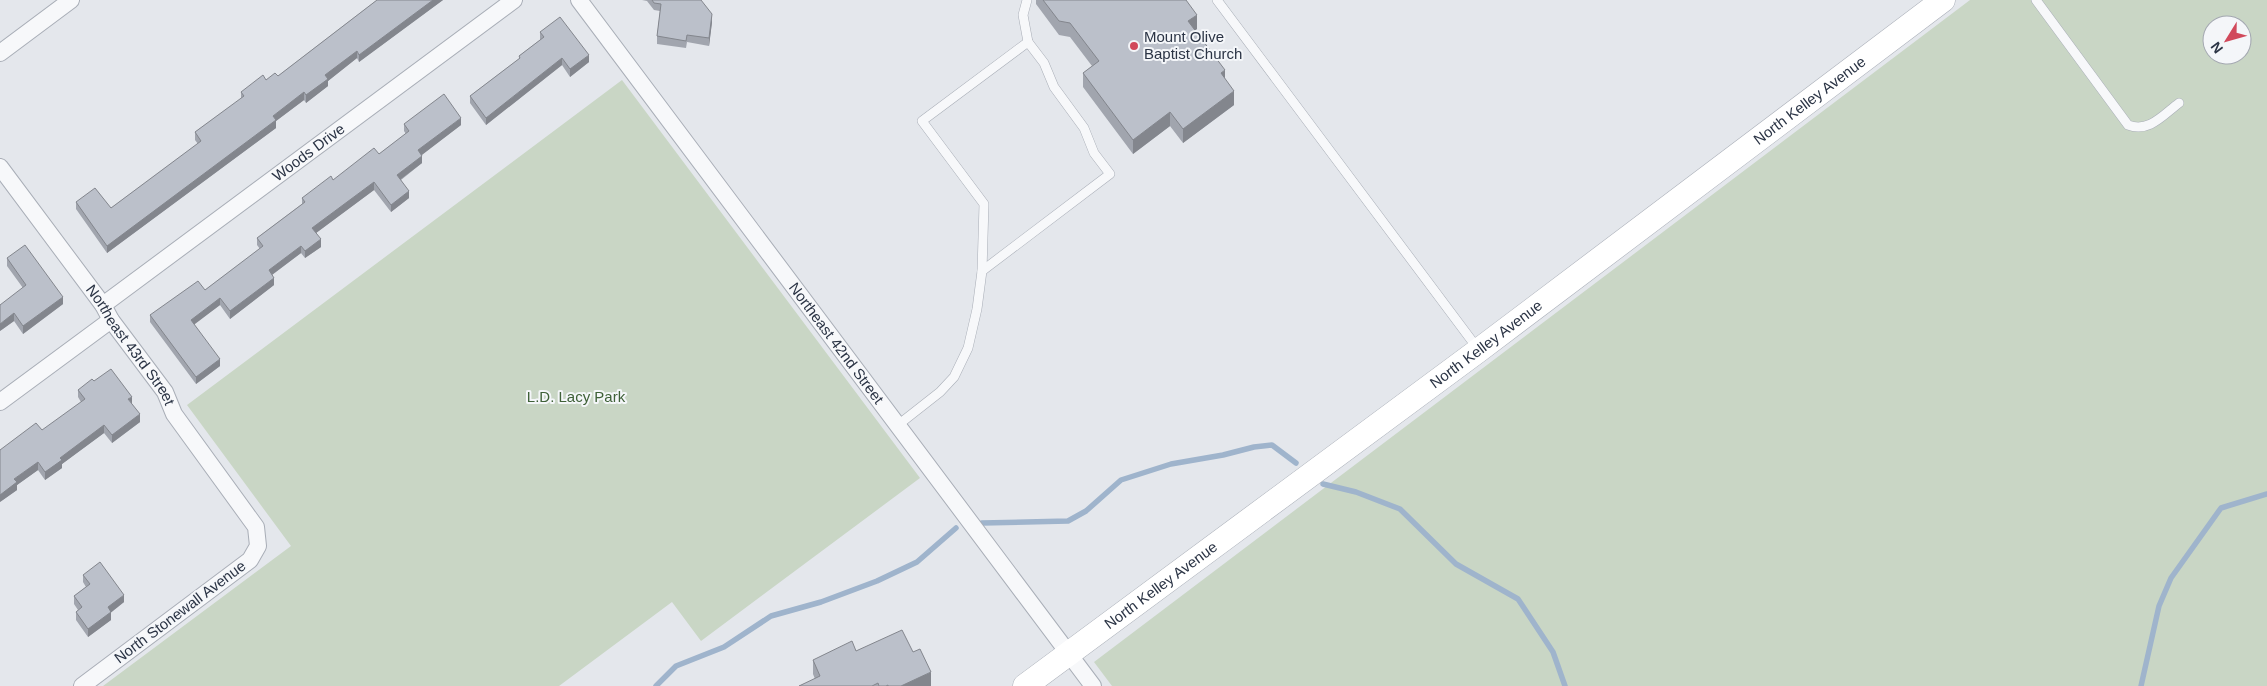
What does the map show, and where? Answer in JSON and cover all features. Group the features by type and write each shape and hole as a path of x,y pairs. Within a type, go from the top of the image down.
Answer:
{"street":[{"path":"0,53 53,5 71,0"},
{"name":"Woods Drive","path":"103,305 514,0"},
{"name":"Northeast 42nd Street","path":"579,0 1093,686"},
{"name":"North Kelley Avenue","path":"1025,686 1478,350 1944,0"},
{"name":"Northeast 43rd Street","path":"0,167 103,305 110,320 165,392 174,414 256,527"},
{"path":"0,402 110,320"},
{"name":"North Stonewall Avenue","path":"82,686 250,560 258,546 256,527"}],"lane":[{"path":"982,271 1110,174 1094,153 1084,128 1054,87 1044,63 1028,42 1023,15 1027,0"},
{"path":"1217,0 1478,350"},
{"path":"2036,0 2128,125 2145,128 2179,103"},
{"path":"898,425 940,392 954,377 968,348 977,309 982,271 984,204 922,121 1028,42"}],"green space":[{"path":"1970,0 2267,0 2267,686 1112,686 1094,662"},
{"name":"L.D. Lacy Park","path":"622,80 920,478 701,641 672,602 559,686 103,686 291,546 187,405"}],"building":[{"path":"377,0 433,0 359,55 357,51 325,75 328,79 306,95 304,92 273,116 276,120 107,246 76,202 95,188 111,208 201,141 195,132 244,96 241,92 263,75 266,80 275,73 278,76"},
{"path":"652,0 701,0 712,14 709,38 687,35 686,41 657,36 661,4 654,3"},
{"path":"1043,0 1186,0 1197,15 1188,21 1225,70 1221,73 1234,91 1183,129 1170,112 1133,140 1083,73 1099,61 1070,23 1059,21"},
{"path":"560,17 589,55 570,69 562,58 486,118 470,96 544,37 540,32"},
{"path":"444,94 461,118 418,150 422,156 397,175 409,191 391,205 374,182 312,228 321,239 305,251 301,246 269,270 274,278 230,311 220,298 191,320 220,359 196,377 150,315 198,281 205,290 263,246 257,238 305,202 302,198 331,176 333,180 374,148 379,154 409,131 404,124"},
{"path":"25,245 63,297 23,326 14,313 0,324 0,305 26,285 7,258"},
{"path":"111,369 132,397 128,399 140,414 112,435 104,425 60,458 62,460 45,472 38,462 14,479 17,482 0,495 0,450 36,423 42,430 85,399 78,390 92,379 94,381"},
{"path":"100,562 124,595 108,607 111,612 88,629 76,612 82,607 74,596 90,584 83,575"},
{"path":"902,630 913,652 920,649 931,672 901,686 879,686 878,683 872,686 799,686 820,676 813,660 852,641 856,651"}],"waterway":[{"path":"982,523 1068,521 1086,511 1121,480 1171,464 1223,455 1254,447 1272,445 1296,463"},
{"path":"1323,484 1356,492 1400,509 1456,564 1518,599 1553,652 1565,686"},
{"path":"2141,686 2159,606 2171,578 2221,508 2267,494"},
{"path":"656,686 676,666 724,647 771,616 821,602 877,581 917,562 956,528"}],"place":[{"name":"Mount Olive Baptist Church","path":"1134,46"}]}
